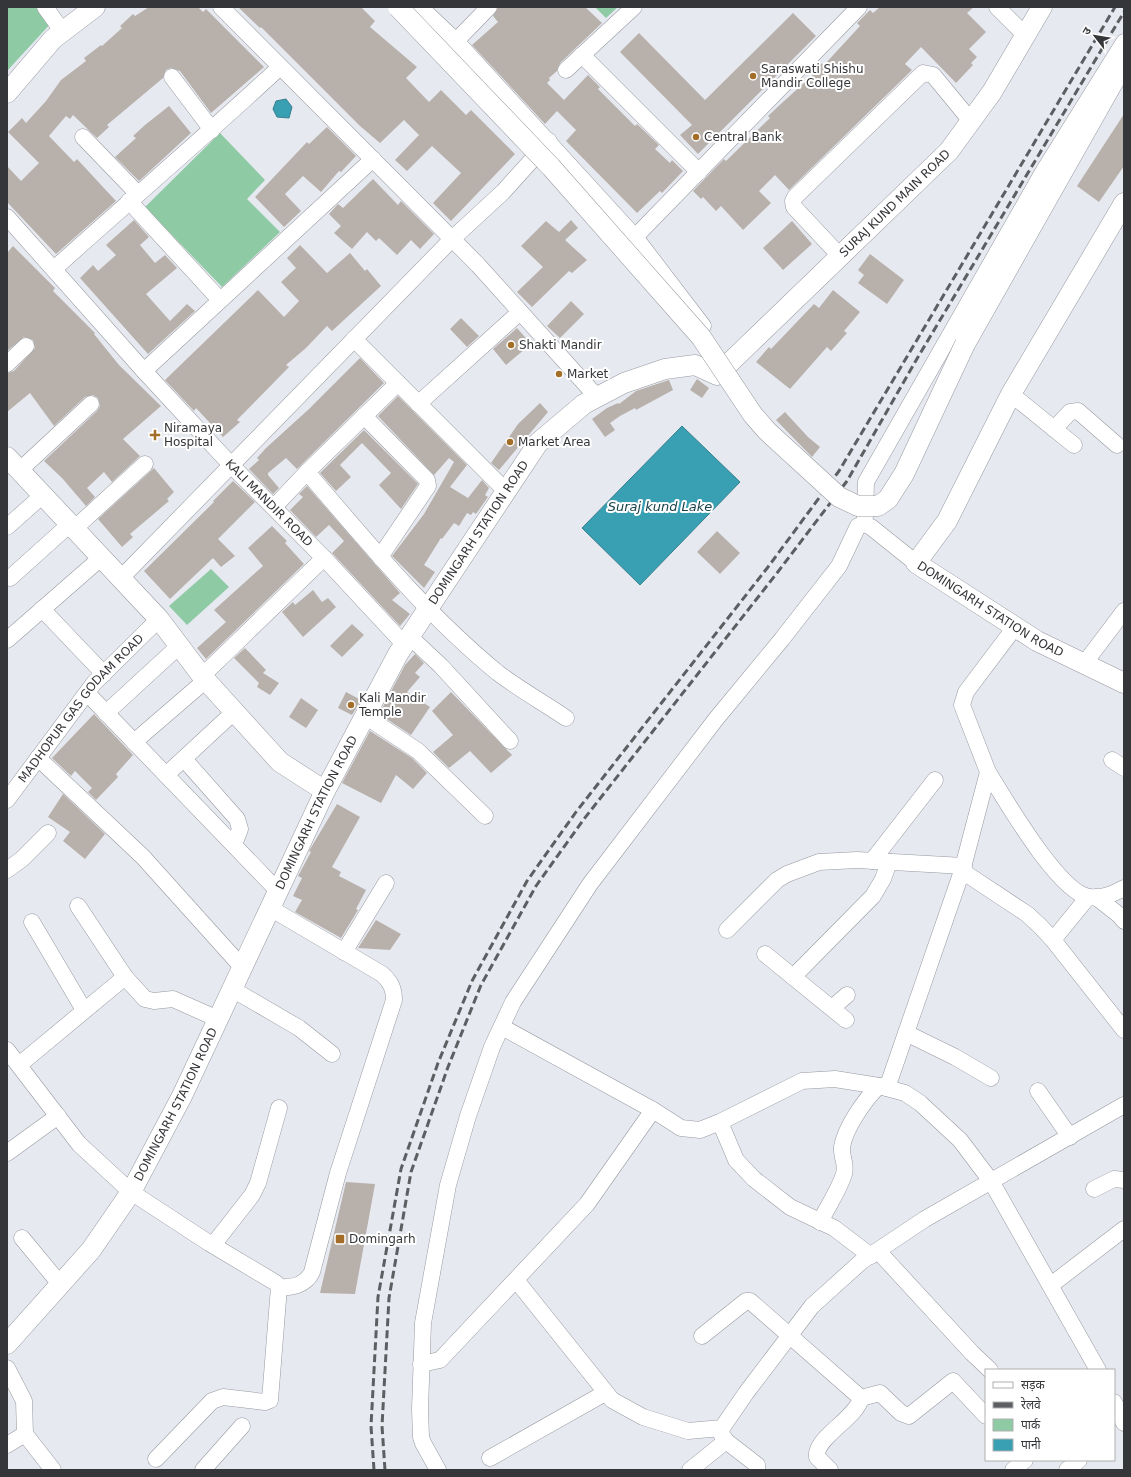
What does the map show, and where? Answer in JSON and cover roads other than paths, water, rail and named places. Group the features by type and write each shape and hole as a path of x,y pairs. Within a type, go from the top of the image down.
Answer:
{"street":[{"path":"45,7 63,32"},
{"path":"7,93 53,39 95,7"},
{"path":"221,7 452,239 597,397"},
{"path":"398,7 551,167 696,331 753,415 767,431 839,497 858,506 878,506 888,499 904,474 965,344 1124,63"},
{"path":"420,7 456,41 549,141 635,237 724,369"},
{"path":"456,41 489,7"},
{"path":"566,70 634,7"},
{"path":"635,237 859,7"},
{"path":"997,7 1026,35"},
{"name":"SURAJ KUND MAIN ROAD","path":"724,369 949,151 992,92 1042,7"},
{"path":"438,1470 421,1437 420,1409 423,1323 448,1185 468,1116 492,1047 513,1002 590,884 716,719 782,639 834,572 858,526 864,524 866,482 1043,172 1124,42"},
{"path":"582,55 699,172"},
{"path":"54,270 133,197 212,130 280,67"},
{"path":"840,256 794,207 793,201 795,197 923,73 933,75 971,120"},
{"path":"172,77 212,130"},
{"path":"83,137 220,300"},
{"path":"121,578 452,239 503,192 549,141"},
{"path":"144,371 373,159"},
{"path":"916,563 947,521 1011,394 1124,203"},
{"name":"KALI MANDIR ROAD","path":"7,217 144,371 231,465 407,640 441,666 510,741"},
{"path":"418,404 520,312"},
{"path":"354,339 506,491"},
{"path":"7,364 26,346"},
{"name":"DOMINGARH STATION ROAD","path":"8,1341 91,1250 131,1192 182,1096 325,791 365,716 407,640 538,443 584,404 624,383 665,369 695,365 724,369 758,430 800,472"},
{"path":"274,507 307,472 398,383"},
{"path":"1011,394 1074,445"},
{"path":"91,404 13,463 159,619 204,678 280,762 325,791"},
{"path":"1054,429 1070,412 1078,411 1122,445"},
{"path":"364,416 427,480 428,486 380,557"},
{"path":"10,578 145,464"},
{"path":"307,472 380,557 428,609 499,674 566,718"},
{"path":"7,527 43,495"},
{"name":"DOMINGARH STATION ROAD","path":"864,524 871,526 916,563 1037,641 1124,683"},
{"path":"7,640 102,557"},
{"path":"134,742 204,678 324,558"},
{"path":"42,609 104,674"},
{"path":"1084,664 1124,610"},
{"name":"MADHOPUR GAS GODAM ROAD","path":"7,800 87,693 159,619"},
{"path":"1015,627 966,692 962,705 988,772 1037,849 1067,884 1092,897 1119,915 1124,921"},
{"path":"106,713 180,646"},
{"path":"7,1050 80,1144 131,1192 213,1245 285,1287 305,1281 312,1272 338,1172 394,1000 394,990 384,976 344,952 274,899 234,844 87,693"},
{"path":"166,775 234,712"},
{"path":"365,716 418,751 485,816"},
{"path":"38,758 143,857 242,967"},
{"path":"184,759 238,819 240,829 234,844"},
{"path":"820,1222 844,1174 846,1164 842,1155 842,1145 852,1123 865,1102 883,1087 906,1033 963,868 988,772"},
{"path":"872,861 935,780"},
{"path":"7,870 22,859 48,833"},
{"path":"727,930 777,880 787,874 819,862 872,861 963,868 1027,914 1053,940 1124,1030"},
{"path":"793,977 873,896 883,879 888,862"},
{"path":"344,952 386,883"},
{"path":"1053,940 1092,897 1108,896 1124,888"},
{"path":"78,906 125,976 145,998 154,1001 173,999 218,1020"},
{"path":"32,922 84,1010"},
{"path":"765,954 846,1020"},
{"path":"19,1065 125,976"},
{"path":"232,989 299,1028 332,1054"},
{"path":"832,1008 847,994"},
{"path":"502,1027 653,1110 681,1128 700,1130 720,1122 802,1081 835,1078 883,1087 905,1093 925,1108 960,1140 991,1181 1097,1369"},
{"path":"906,1033 955,1057 991,1078"},
{"path":"1038,1091 1070,1137"},
{"path":"690,1470 722,1435 722,1428 746,1393 812,1306 874,1254 925,1219 1124,1105"},
{"path":"213,1245 255,1189 263,1172 279,1108"},
{"path":"421,1364 440,1360 587,1204 653,1110"},
{"path":"7,1153 58,1116"},
{"path":"720,1122 736,1160 754,1179 790,1207 834,1228 874,1254 989,1369"},
{"path":"1094,1189 1114,1179 1124,1180"},
{"path":"1051,1285 1124,1229"},
{"path":"22,1238 60,1284"},
{"path":"516,1280 612,1400 643,1417 688,1431 722,1435 750,1458 757,1465 757,1470"},
{"path":"156,1459 212,1401 223,1397 265,1402 270,1400 285,1287"},
{"path":"702,1336 746,1301 750,1301 861,1398"},
{"path":"7,1368 24,1401 25,1434 53,1470"},
{"path":"861,1398 880,1393 901,1413 909,1416 953,1381 985,1415"},
{"path":"490,1458 605,1393"},
{"path":"830,1470 817,1457 818,1448 858,1407 861,1398"},
{"path":"1115,1404 1124,1423"},
{"path":"203,1470 242,1426"},
{"path":"1115,1434 1124,1429"},
{"path":"7,1445 25,1434"},
{"path":"1013,1470 1024,1461"},
{"path":"1067,1470 1078,1461"}],"water":[{"path":"286,99 292,107 289,118 277,117 273,109 276,101"},
{"name":"Suraj kund Lake","path":"682,426 740,482 640,585 582,528"}],"railway":[{"path":"374,1470 371,1426 378,1297 401,1169 438,1063 472,981 527,881 576,812 768,567 839,471 1115,7"},
{"path":"385,1470 382,1426 389,1298 411,1172 448,1067 481,985 536,886 584,819 777,573 847,481 918,357 1124,12"}],"place":[{"name":"Saraswati Shishu Mandir College","path":"753,76"},
{"name":"Central Bank","path":"696,137"},
{"name":"Shakti Mandir","path":"511,345"},
{"name":"Market","path":"559,374"},
{"name":"Niramaya Hospital","path":"155,435"},
{"name":"Market Area","path":"510,442"},
{"name":"Kali Mandir Temple","path":"351,705"},
{"name":"Domingarh","path":"340,1239"}]}
